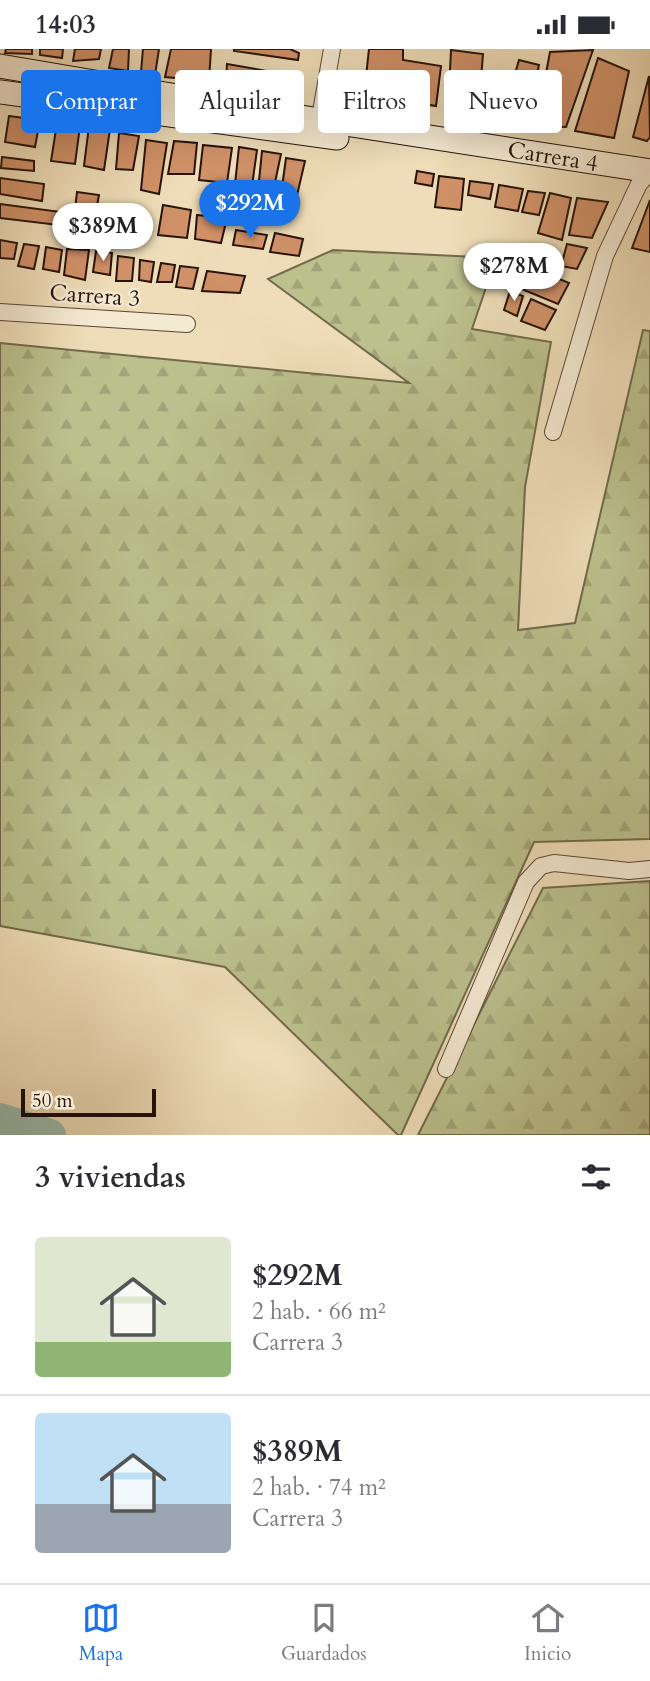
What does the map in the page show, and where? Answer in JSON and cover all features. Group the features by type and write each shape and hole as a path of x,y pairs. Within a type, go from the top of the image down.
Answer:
{"main road":[{"name":"Carrera 4","path":"0,66 318,127"},
{"name":"Carrera 4","path":"0,92 318,127"},
{"name":"Carrera 4","path":"357,133 647,178"}],"street":[{"path":"328,70 332,49"},
{"path":"553,432 605,256 647,178"},
{"name":"Carrera 3","path":"0,312 187,324"},
{"path":"446,1069 526,882 541,866 554,863 629,871 650,870"}],"green space":[{"path":"333,250 496,258 472,329 551,342 525,487 518,630 575,623 643,330 650,331 650,839 534,842 401,1135 225,967 0,926 0,343 409,383 268,279"},
{"path":"650,881 650,1135 418,1135 543,888"}],"building":[{"path":"6,49 32,49 32,54 5,53"},
{"path":"40,49 63,49 62,58 40,55"},
{"path":"75,49 101,49 99,59 73,61"},
{"path":"113,49 129,49 128,70 109,68"},
{"path":"143,49 159,49 156,70 141,70"},
{"path":"171,49 211,49 210,70 175,70 175,78 165,77"},
{"path":"234,49 290,49 299,53 298,60"},
{"path":"369,49 403,49 403,60 441,66 436,106 430,105 430,70 367,70"},
{"path":"451,50 483,54 482,70 450,70"},
{"path":"593,50 566,127 562,127 562,70 547,70 550,52"},
{"path":"598,58 629,71 614,138 575,131"},
{"path":"519,60 539,65 538,70 516,70"},
{"path":"227,64 261,70 227,70"},
{"path":"649,76 650,137 647,141 633,137"},
{"path":"9,116 21,118 21,133 38,133 35,147 5,142"},
{"path":"55,133 79,133 75,164 51,161"},
{"path":"88,133 109,133 104,170 84,166"},
{"path":"119,133 139,136 133,170 116,169"},
{"path":"146,140 167,143 159,194 141,190"},
{"path":"174,141 197,143 194,174 168,174"},
{"path":"203,145 232,148 227,183 199,180"},
{"path":"239,147 257,150 252,186 235,184"},
{"path":"262,151 281,154 273,192 258,191"},
{"path":"2,157 34,161 34,171 1,168"},
{"path":"286,158 305,161 295,204 280,202"},
{"path":"417,171 434,174 432,186 415,183"},
{"path":"439,176 464,179 461,210 435,207"},
{"path":"0,178 44,184 42,201 0,194"},
{"path":"470,181 493,184 490,199 468,195"},
{"path":"499,185 523,189 518,211 495,207"},
{"path":"528,191 545,193 539,215 522,212"},
{"path":"77,192 99,195 93,226 73,227"},
{"path":"550,193 571,198 562,240 538,233"},
{"path":"577,198 608,202 592,238 569,235"},
{"path":"650,200 650,252 632,248"},
{"path":"0,204 61,212 58,225 0,218"},
{"path":"111,205 133,207 130,230 108,229"},
{"path":"163,205 191,210 187,238 158,235"},
{"path":"197,215 227,218 221,243 195,239"},
{"path":"236,230 267,235 263,249 233,245"},
{"path":"275,233 303,239 299,256 270,252"},
{"path":"0,240 17,243 14,259 0,258"},
{"path":"24,244 39,246 34,269 18,266"},
{"path":"567,244 587,248 577,269 561,266"},
{"path":"46,247 62,250 59,272 43,269"},
{"path":"67,249 89,250 85,280 64,275"},
{"path":"96,251 112,253 110,275 93,272"},
{"path":"118,256 134,258 132,281 116,281"},
{"path":"140,260 154,262 151,282 139,280"},
{"path":"161,263 175,265 172,282 157,282"},
{"path":"180,266 198,268 193,289 176,287"},
{"path":"535,269 569,283 558,304 524,290"},
{"path":"207,271 245,276 240,293 202,291"},
{"path":"510,291 523,296 517,316 504,310"},
{"path":"531,299 556,310 545,330 521,321"}],"waterway":[{"path":"0,1119 50,1135"}]}
